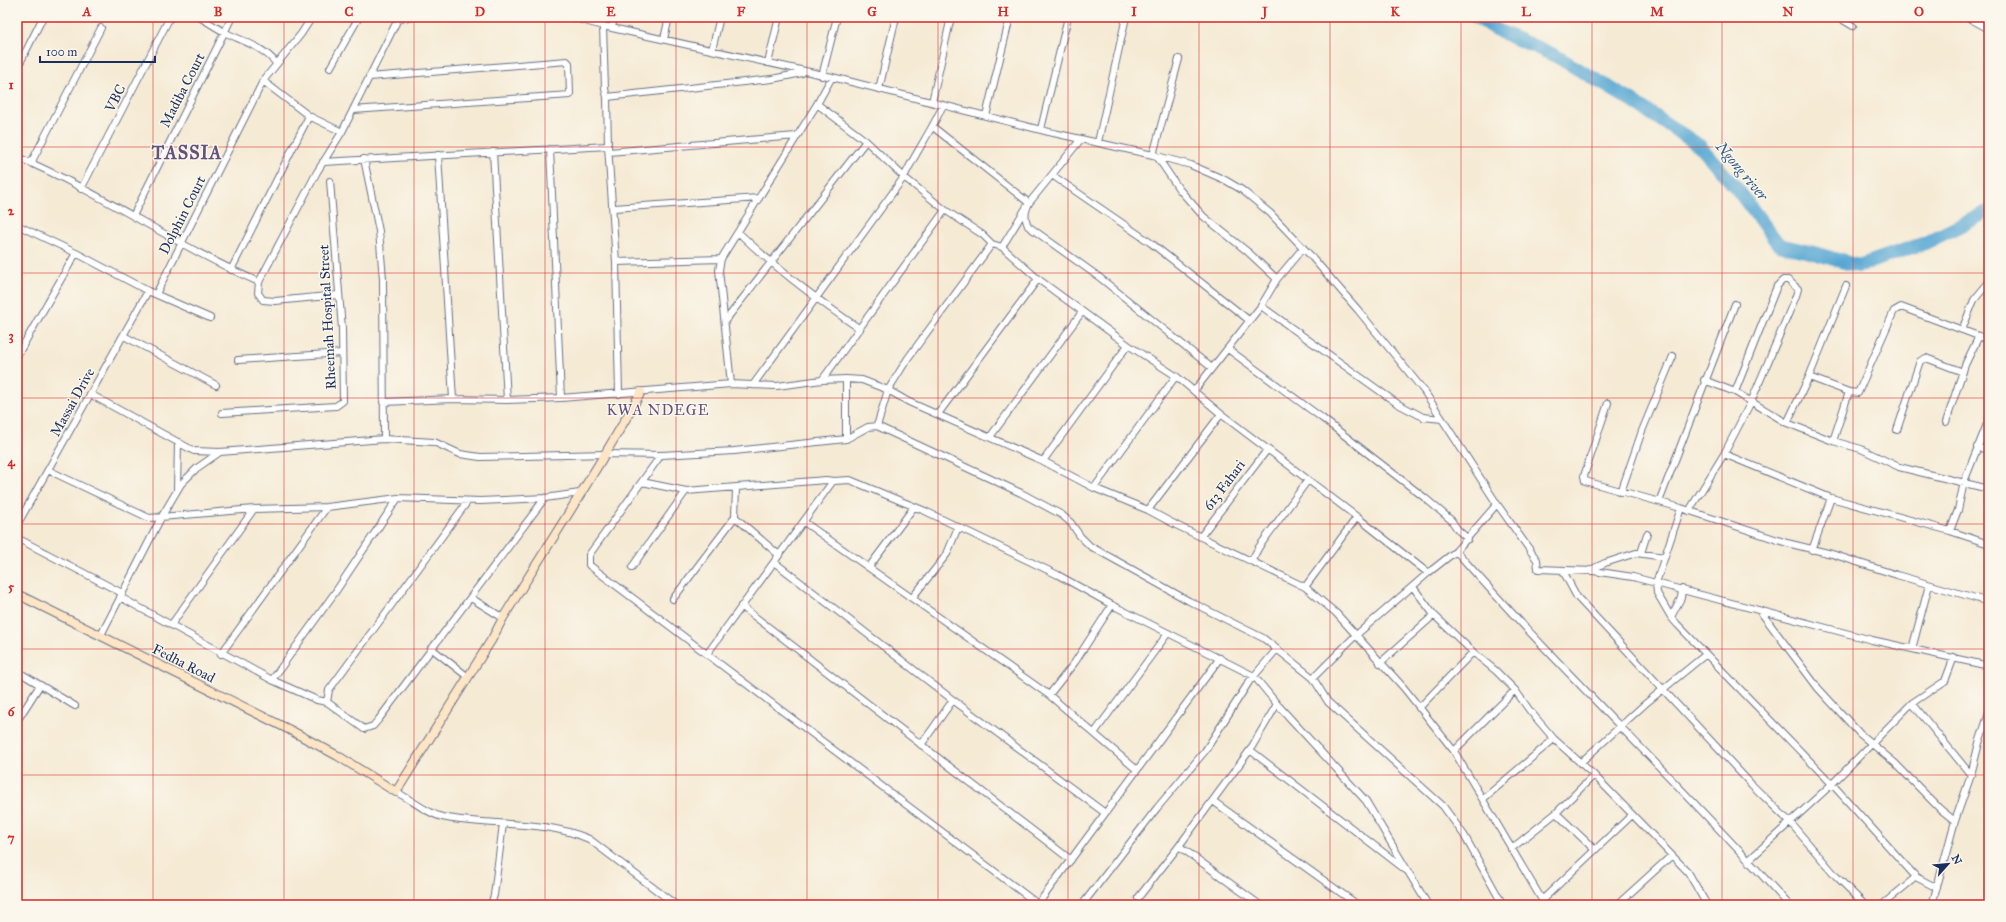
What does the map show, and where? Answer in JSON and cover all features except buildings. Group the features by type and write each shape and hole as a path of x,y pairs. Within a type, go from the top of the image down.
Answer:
{"street":[{"path":"17,69 43,17"},
{"name":"VBC","path":"82,189 170,17"},
{"path":"199,17 225,32 260,48 269,54 276,63"},
{"name":"Madiba Court","path":"133,216 232,17"},
{"name":"Dolphin Court","path":"156,294 181,241 263,82 276,63 301,34 312,17"},
{"path":"330,68 359,17"},
{"path":"391,17 398,19 414,17"},
{"path":"570,17 602,26 879,89 1156,156 1191,165 1225,180 1242,190 1270,214 1303,248 1386,344 1424,391 1497,504 1537,560 1538,569 1613,573 1682,589 1760,611 1912,649 1954,657 1989,666"},
{"path":"612,28 614,17"},
{"path":"664,39 669,17"},
{"path":"712,50 720,17"},
{"path":"768,63 779,17"},
{"path":"822,76 837,17"},
{"path":"879,89 896,17"},
{"path":"932,102 951,17"},
{"path":"986,116 1010,17"},
{"path":"1041,129 1068,17"},
{"path":"1098,142 1126,17"},
{"path":"1838,17 1853,26"},
{"path":"1967,17 1989,28"},
{"path":"338,295 276,301 263,300 258,294 259,282 323,162 342,132 398,19"},
{"path":"602,26 605,89 607,97 608,149 614,208 620,394"},
{"path":"31,163 101,28"},
{"path":"1179,59 1156,156 1179,189 1203,216 1248,252 1277,279"},
{"path":"353,110 570,95 569,63 567,61 369,77"},
{"path":"607,97 772,79 803,72"},
{"path":"731,384 719,270 721,259 832,78"},
{"path":"263,82 309,116 342,132"},
{"path":"817,104 866,141 904,177 945,210 978,231 992,244 1002,247 1038,279 1082,312 1128,345 1176,376 1267,450 1357,517 1428,573"},
{"path":"753,385 904,177 917,150 933,127 943,105"},
{"path":"231,270 309,116"},
{"path":"933,127 1029,203"},
{"path":"323,162 550,149 608,149 796,136"},
{"path":"1002,247 1029,203 1081,139"},
{"path":"725,320 769,262 866,141"},
{"path":"550,149 561,398"},
{"path":"493,152 507,400"},
{"path":"438,155 453,399"},
{"path":"17,157 181,241 231,270 259,282"},
{"path":"364,159 379,231 383,272 382,402 384,439"},
{"path":"1052,175 1151,243 1250,321"},
{"name":"Rheemah Hospital Street","path":"222,413 339,405 344,399 330,181"},
{"path":"614,208 759,198"},
{"path":"1029,203 1025,220 1030,229 1099,277 1212,368"},
{"path":"822,380 945,210"},
{"path":"17,224 148,291 210,318"},
{"path":"738,232 769,262 816,298 860,328"},
{"path":"877,426 888,390 908,358 992,244"},
{"path":"1194,391 1250,321 1277,279 1303,248"},
{"path":"17,356 76,253"},
{"path":"616,262 721,259"},
{"path":"938,414 1038,279"},
{"path":"1689,511 1724,454 1750,402 1796,296 1798,289 1788,280 1783,280 1777,286 1735,392"},
{"path":"1962,330 1974,300 1989,282"},
{"path":"1787,423 1809,377 1846,286"},
{"name":"Massai Drive","path":"17,525 148,291"},
{"path":"1659,502 1704,380 1735,304"},
{"path":"1261,306 1398,404 1423,417 1442,420"},
{"path":"1809,377 1849,392 1858,393 1894,311 1901,306 1989,340"},
{"path":"990,436 1082,312"},
{"path":"124,336 216,385"},
{"path":"1946,422 1963,372 1979,336"},
{"path":"1044,461 1128,345"},
{"path":"1228,349 1425,498 1451,520 1458,530 1468,539"},
{"path":"238,360 342,353"},
{"path":"1621,492 1642,431 1673,356"},
{"path":"1897,430 1920,361 1926,358 1963,372"},
{"path":"1094,488 1176,376"},
{"path":"846,379 846,439"},
{"path":"382,402 453,399 507,400 561,398 731,384 777,386 822,380 862,380 888,390 1044,461 1094,488 1148,510 1178,526 1305,586 1336,613 1355,636 1404,688 1454,751 1511,849 1544,902 1632,815"},
{"path":"1704,380 1735,392 1787,423 1833,441 1861,448 1899,466 1989,489"},
{"path":"641,392 607,454 580,493 396,792 441,817 553,829 577,834 589,840 676,905"},
{"path":"1833,441 1849,392"},
{"path":"90,394 194,450 220,452 384,439 434,442 460,454 480,458 607,454 662,455 734,451 846,439 868,427 877,426 1021,493 1062,515 1071,523 1080,536 1090,546 1189,601 1263,638 1313,678 1328,702 1443,806 1464,835 1503,905"},
{"path":"1608,403 1584,479 1586,481 1681,508 1812,550 1989,602"},
{"path":"1148,510 1221,414"},
{"path":"1950,531 1958,510 1964,482 1989,419"},
{"path":"177,490 178,442"},
{"path":"1977,447 1989,450"},
{"name":"613 Fahari","path":"1201,536 1267,450"},
{"path":"101,635 141,560 162,516 177,490 187,477 220,452"},
{"path":"1724,454 1831,498 1950,531 1989,544"},
{"path":"662,455 589,554 589,565 1039,905 1220,658"},
{"path":"48,470 149,518 254,509 327,507 398,498 468,501 545,498 580,493"},
{"path":"642,482 686,491 826,480 833,482 850,480 958,527 1058,575 1112,605 1254,676 1277,704 1366,801 1428,905"},
{"path":"1252,560 1259,547 1308,480"},
{"path":"707,654 833,482"},
{"path":"673,599 735,518 736,488"},
{"path":"632,567 686,491"},
{"path":"272,680 336,591 398,498"},
{"path":"17,538 121,595 221,654 272,680 317,700 327,702 364,729 369,728 379,719 545,498"},
{"path":"1812,550 1831,498"},
{"path":"327,702 328,690 468,501"},
{"path":"1313,678 1355,636 1456,551 1497,504"},
{"path":"221,654 327,507"},
{"path":"869,567 914,507"},
{"path":"1681,508 1656,583 1657,594 1671,617 1705,655 1832,784 1916,877 1937,888"},
{"path":"171,625 254,509"},
{"path":"1305,586 1357,517"},
{"path":"735,518 779,555"},
{"path":"804,522 1049,695 1095,732 1137,770"},
{"path":"912,598 947,554 958,527"},
{"path":"1641,553 1647,534"},
{"path":"1456,551 1587,693 1621,726 1789,905"},
{"path":"1589,571 1605,563 1641,553 1665,558"},
{"path":"774,562 953,700 1105,813"},
{"path":"1563,571 1577,597 1752,785 1790,821 1836,876 1865,905"},
{"path":"1912,649 1929,585"},
{"path":"1413,586 1434,615 1515,690 1530,711 1554,739 1594,775 1688,872 1705,904"},
{"path":"1671,617 1681,598 1682,589"},
{"name":"Fedha Road","path":"17,594 101,635 338,756 396,792"},
{"path":"471,598 502,618"},
{"path":"1049,695 1075,662 1112,605"},
{"path":"741,606 1071,860"},
{"path":"1760,611 1787,650 1818,688 1871,745 1895,763 1940,809 1955,821"},
{"path":"1380,663 1434,615"},
{"path":"1095,732 1168,633"},
{"path":"431,648 468,677"},
{"path":"1082,905 1157,808 1205,751 1254,676 1277,649"},
{"path":"1419,708 1473,652"},
{"path":"1580,763 1645,704 1705,655"},
{"path":"1748,860 1832,784 1912,703 1946,681 1954,657"},
{"path":"17,671 75,706"},
{"path":"17,722 40,685"},
{"path":"1454,751 1515,690"},
{"path":"921,745 953,700"},
{"path":"1912,703 1971,775"},
{"path":"1138,898 1179,846 1250,750 1277,704"},
{"path":"1932,905 1955,821 1971,775 1978,744 1989,713"},
{"path":"1483,799 1554,739"},
{"path":"1250,750 1409,872"},
{"path":"1511,849 1556,813 1594,775"},
{"path":"1213,801 1358,905"},
{"path":"1556,813 1595,850"},
{"path":"491,905 494,896 504,824"},
{"path":"1179,846 1260,905"},
{"path":"1617,905 1671,856"},
{"path":"1882,905 1916,877"}],"waterway":[{"name":"Ngong river","path":"1476,17 1501,32 1556,56 1632,101 1700,146 1737,189 1779,245 1814,253 1858,266 1925,243 1989,211"}],"district":[{"name":"TASSIA","path":"187,153"},
{"name":"KWA NDEGE","path":"658,410"}]}
